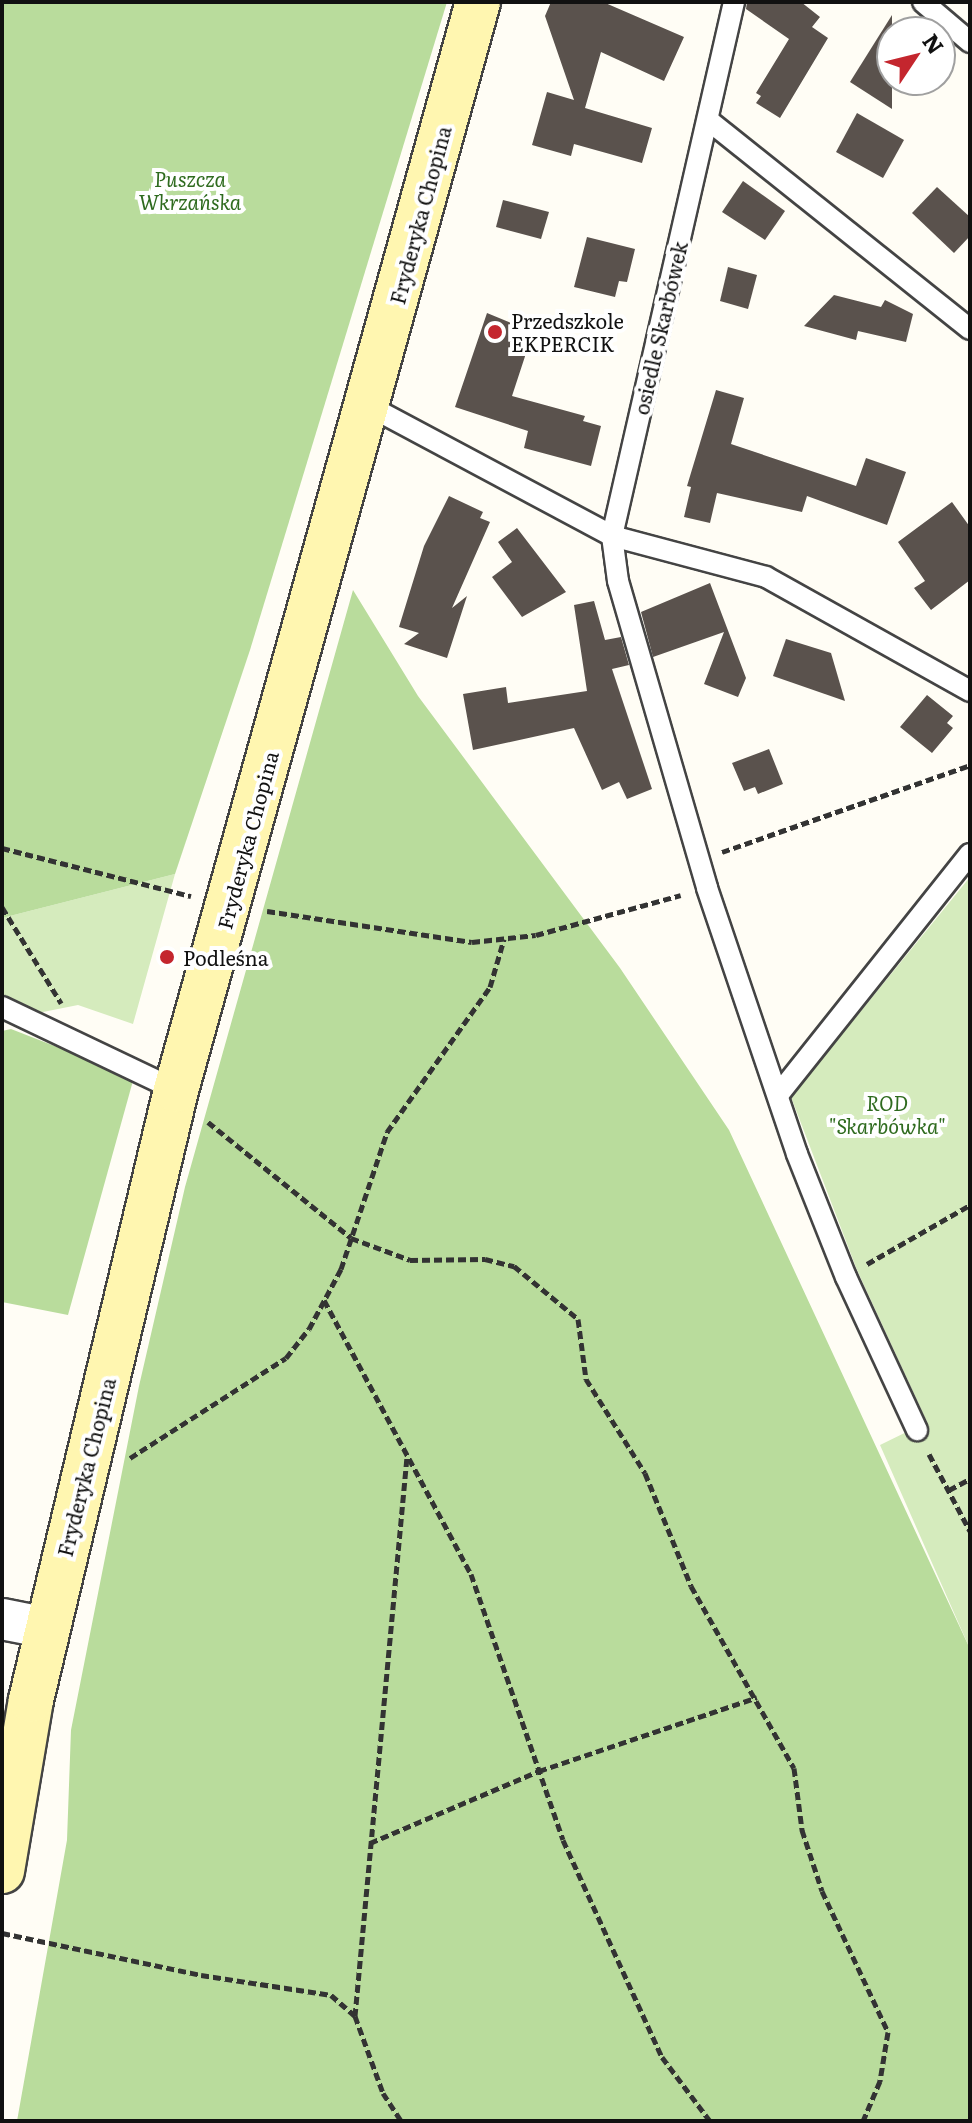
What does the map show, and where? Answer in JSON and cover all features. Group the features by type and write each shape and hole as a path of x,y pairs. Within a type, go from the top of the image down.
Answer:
{"street":[{"name":"Fryderyka Chopina","path":"2,1871 48,1628 176,1090 478,2"},
{"path":"2,1619 48,1628"}],"lane":[{"name":"osiedle Skarbówek","path":"734,2 612,536 618,581 707,888 778,1095 846,1277 917,1430"},
{"path":"923,2 970,42"},
{"path":"708,120 970,329"},
{"path":"367,405 612,536 766,577 970,691"},
{"path":"778,1095 970,854"},
{"path":"2,1007 176,1090"}],"path":[{"path":"698,860 970,765"},
{"path":"2,848 230,903 472,942 536,935 707,888"},
{"path":"2,907 89,1048"},
{"path":"123,1462 286,1358 324,1300 351,1238 387,1132 490,987 504,939"},
{"path":"176,1090 237,1147 351,1238 410,1260 485,1259 514,1266 578,1319 586,1379 645,1473 691,1586 757,1697 794,1768 802,1830 822,1891 888,2032 880,2081 863,2121"},
{"path":"846,1277 970,1205"},
{"path":"324,1300 471,1574 563,1840 662,2057 710,2121"},
{"path":"917,1430 970,1531"},
{"path":"401,2121 383,2093 355,2016 407,1455"},
{"path":"949,1490 970,1479"},
{"path":"370,1843 539,1771 757,1697"},
{"path":"2,1933 201,1975 331,1995 355,2016"}],"green space":[{"name":"Puszcza Wkrzańska","path":"2,2 447,2 250,650 175,874 2,918"},
{"path":"353,590 418,696 620,968 729,1130 970,1649 970,2121 17,2121 67,1840 71,1730 139,1386 185,1187"},
{"path":"175,874 133,1024 78,1005 38,1013 2,997 2,918"},
{"name":"ROD \"Skarbówka\"","path":"970,877 970,1649 880,1445 927,1422 857,1270 791,1097"},
{"path":"11,1029 134,1077 68,1315 2,1302 2,1031"}],"building":[{"path":"551,2 603,2 684,37 664,81 601,52 585,108 652,128 642,163 574,144 571,156 532,145 547,92 574,100 545,16"},
{"path":"747,2 801,2 820,17 812,27 828,38 780,118 756,103 761,96 756,93 789,39 746,9"},
{"path":"876,41 876,96 892,96 892,109 850,82"},
{"path":"857,113 904,140 883,178 836,152"},
{"path":"743,181 785,211 765,240 722,212"},
{"path":"937,187 970,217 970,236 954,253 912,213"},
{"path":"503,200 549,212 541,239 496,227"},
{"path":"587,237 635,249 627,282 619,281 615,297 574,287"},
{"path":"728,267 757,275 748,309 720,301"},
{"path":"834,295 881,307 885,300 913,314 906,342 858,331 856,340 804,326"},
{"path":"487,313 533,332 512,396 585,416 583,421 601,426 591,466 524,448 528,431 455,407"},
{"path":"716,390 744,398 731,444 856,486 866,458 906,472 887,525 807,496 802,512 717,493 710,523 684,517 691,487 687,486"},
{"path":"449,496 483,512 480,518 490,522 452,608 467,596 447,658 404,644 419,633 399,627 424,546"},
{"path":"952,502 970,527 970,580 931,610 914,588 925,581 898,542"},
{"path":"517,528 566,592 522,617 492,577 512,562 498,542"},
{"path":"710,583 746,678 738,697 704,684 724,632 653,657 641,612"},
{"path":"594,601 605,640 621,637 629,665 612,669 652,789 627,799 619,782 602,790 574,728 473,750 463,694 506,687 508,703 587,691 574,605"},
{"path":"786,639 831,653 845,701 773,676"},
{"path":"927,695 953,716 947,723 953,728 932,753 900,727"},
{"path":"769,749 783,784 758,794 755,787 744,791 732,763"}],"place":[{"name":"Przedszkole EKPERCIK","path":"495,332"},
{"name":"Podleśna","path":"167,957"}]}
